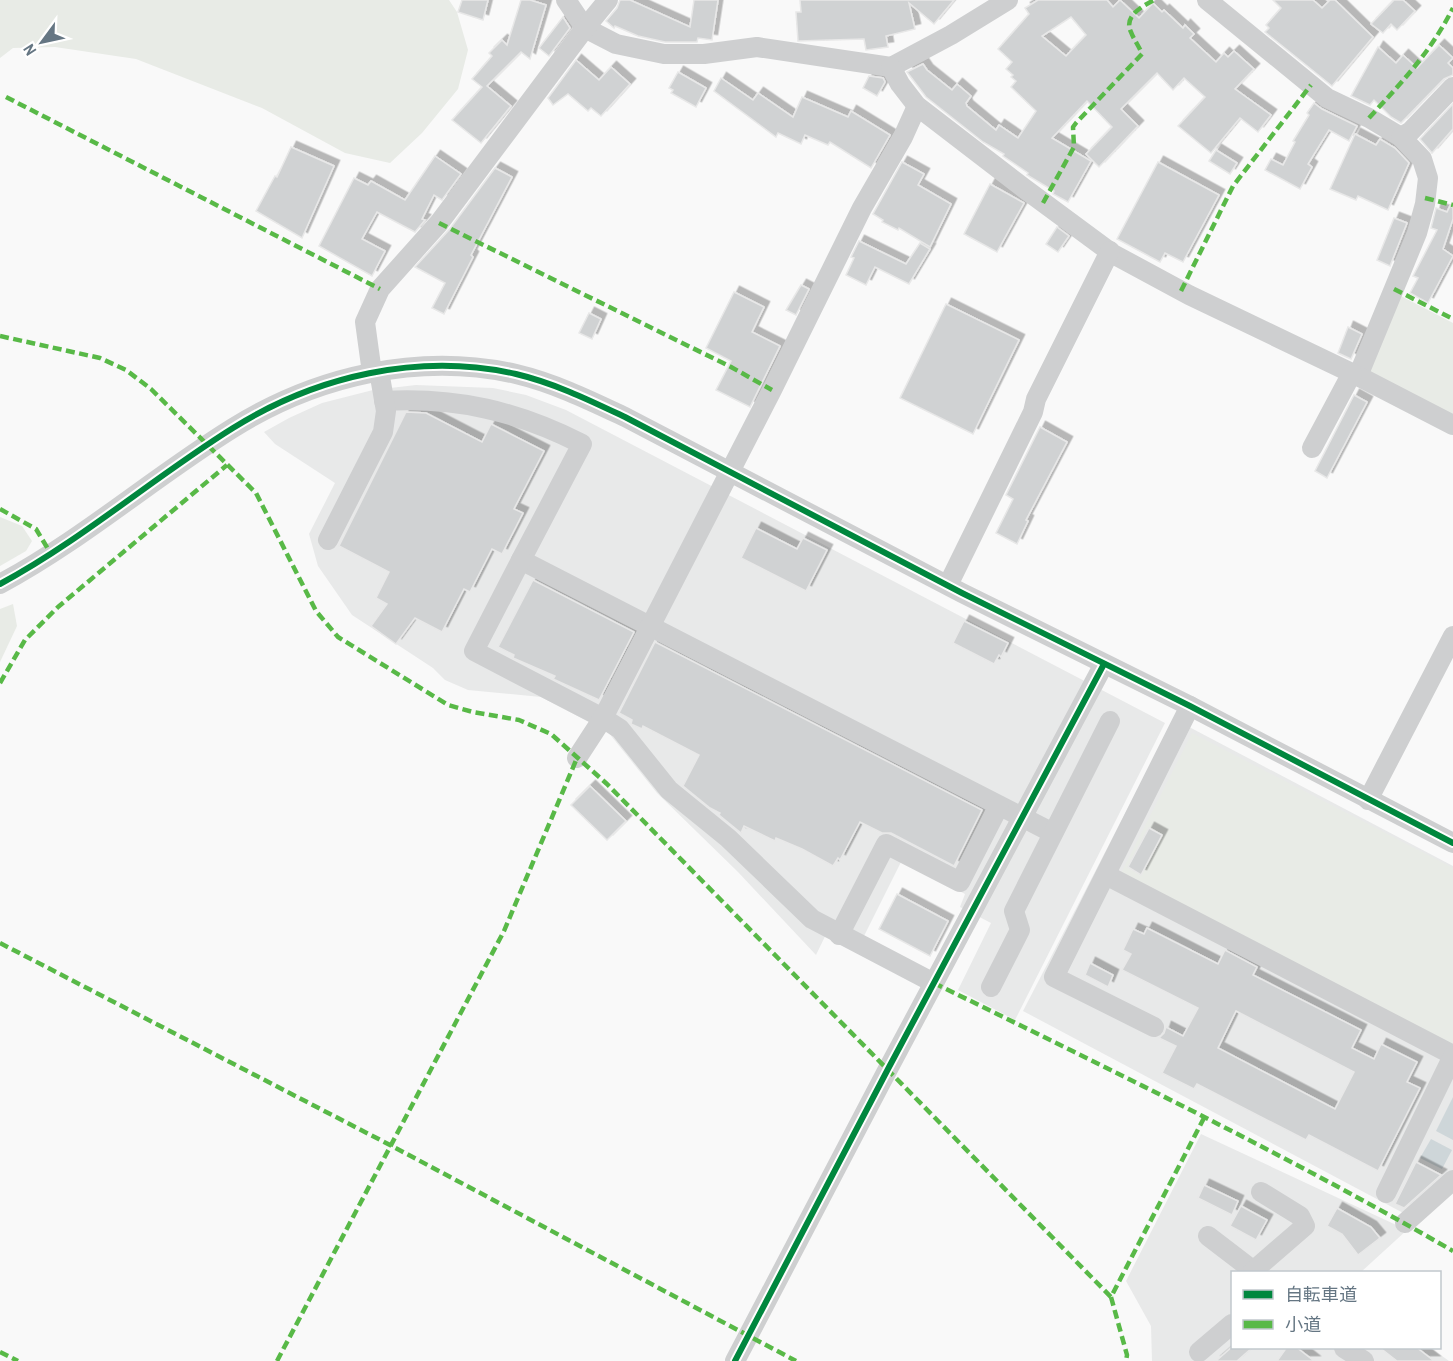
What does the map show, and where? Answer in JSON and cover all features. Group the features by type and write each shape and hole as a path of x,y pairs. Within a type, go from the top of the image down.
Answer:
{"street":[{"path":"566,0 585,28 616,44 664,54 704,54 757,47 891,67 951,35 985,5 1008,0"},
{"path":"328,540 383,432 386,421 384,401 365,322 380,289 439,223 608,0"},
{"path":"1213,2 1327,98 1369,118 1401,137 1422,159 1428,178 1425,204 1417,232 1355,374 1312,448"},
{"path":"891,67 900,84 917,106 1110,251 1189,295 1355,374 1453,424"},
{"path":"1401,137 1411,130 1453,87"},
{"path":"577,759 603,718 772,390 862,208 903,137 917,106"},
{"path":"948,585 1033,412 1036,399 1110,251"},
{"path":"0,584 51,554 207,445 256,415 303,392 376,372 424,367 471,367 496,370 533,379 590,400 1453,843"},
{"path":"384,401 442,401 486,407 539,424 582,444 474,651 620,729 669,790 728,838 812,919 934,983"},
{"path":"521,560 1053,833"},
{"path":"1368,800 1453,636"},
{"path":"735,1361 1104,664"},
{"path":"1154,1027 1054,977 1190,706"},
{"path":"991,987 1020,930 1014,911 1110,720"},
{"path":"834,932 886,844 960,882 999,806"},
{"path":"1106,875 1453,1056 1386,1193"},
{"path":"1405,1223 1453,1180"},
{"path":"1255,1271 1305,1227 1300,1216 1261,1192"},
{"path":"1208,1236 1253,1271"},
{"path":"1199,1352 1231,1326"},
{"path":"1347,1349 1364,1361"}],"shaded area":[{"path":"0,0 449,0 457,12 468,50 458,89 422,133 390,163 345,153 262,108 136,59 55,47 13,48 0,58"},
{"path":"1399,295 1453,323 1453,419 1364,374"},
{"path":"416,385 493,388 526,395 566,410 1165,723 1015,1020 958,990 991,923 960,907 965,894 902,860 862,940 831,924 816,955 738,872 657,793 608,732 541,697 468,690 445,680 433,668 352,615 318,566 309,534 335,483 275,444 264,432 322,403 373,390"},
{"path":"0,517 22,526 32,541 26,551 0,566"},
{"path":"13,604 17,626 0,662 0,609"},
{"path":"1174,719 1453,866 1453,1174 1407,1215 1023,1011"},
{"path":"1192,733 1453,868 1453,1050 1119,877"},
{"path":"1453,1097 1453,1140 1436,1131"},
{"path":"1201,1134 1407,1230 1362,1271 1231,1271 1231,1349 1432,1349 1449,1361 1152,1361 1151,1326 1126,1281"},
{"path":"1431,1139 1452,1150 1442,1169 1420,1158"}],"building":[{"path":"462,0 488,0 483,20 458,12"},
{"path":"521,0 546,5 530,59 521,52 487,86 511,106 481,143 452,120 482,87 472,79 492,56 489,53 502,40 507,45"},
{"path":"620,0 630,0 690,27 694,0 718,0 712,40 698,38 697,42 665,42 638,36 615,26 614,28 606,21 617,8"},
{"path":"800,0 954,0 934,24 909,3 915,29 886,36 888,47 866,50 864,39 798,41 796,12 801,12"},
{"path":"1038,0 1107,0 1113,7 1120,0 1139,18 1153,3 1183,28 1185,25 1194,34 1190,38 1216,62 1224,53 1228,57 1234,51 1254,69 1235,89 1271,115 1258,132 1240,118 1211,153 1178,126 1205,97 1184,78 1173,90 1157,73 1121,109 1138,126 1099,167 1086,154 1112,127 1087,101 1052,138 1091,161 1068,202 1027,175 1028,173 1003,156 1004,154 983,142 926,97 907,72 923,64 952,90 957,84 971,96 966,103 967,106 996,130 999,125 1018,138 1036,111 1011,87 1016,81 1006,69 1012,62 998,49 1029,14 1025,8","holes":["1071,17 1086,35 1066,56 1042,36"]},
{"path":"1273,0 1313,0 1322,8 1330,0 1335,0 1373,37 1332,86 1265,32 1269,28 1266,25 1281,8"},
{"path":"1394,0 1403,0 1415,11 1397,30 1391,24 1383,33 1371,24"},
{"path":"563,17 570,28 549,56 539,48"},
{"path":"1439,45 1453,58 1448,63 1453,68 1453,75 1444,79 1401,123 1391,117 1374,100 1370,105 1351,96 1378,47 1396,63 1403,55 1417,68"},
{"path":"576,60 599,80 611,67 630,84 601,116 591,108 588,111 568,94 553,105 548,98"},
{"path":"678,72 706,88 696,107 671,93 673,90 669,88"},
{"path":"869,76 883,78 885,82 877,96 863,88"},
{"path":"721,78 753,100 758,93 793,117 802,97 848,117 851,111 890,135 871,168 830,142 828,145 805,135 801,144 778,133 776,137 714,91"},
{"path":"1314,103 1357,126 1349,141 1329,130 1308,164 1312,167 1300,189 1265,170 1271,159 1283,165"},
{"path":"1453,104 1453,129 1432,153 1420,139"},
{"path":"1355,134 1376,145 1380,139 1395,148 1409,163 1388,210 1358,196 1356,200 1330,189"},
{"path":"291,147 334,166 302,238 256,211 275,176 277,177"},
{"path":"1216,150 1237,163 1230,174 1209,161"},
{"path":"435,156 461,174 442,200 434,195 422,219 425,220 415,232 377,212 362,239 385,251 372,276 319,246 354,178 368,185 371,181 405,200"},
{"path":"902,162 924,174 918,185 951,204 930,247 899,228 898,230 882,222 883,220 873,214"},
{"path":"1158,162 1219,195 1183,262 1165,253 1160,262 1117,239"},
{"path":"495,168 512,177 471,255 473,257 444,314 432,308 445,283 415,267 449,230"},
{"path":"990,184 1024,203 997,252 964,234"},
{"path":"1450,206 1453,208 1453,219 1443,249 1453,256 1428,303 1410,293 1418,278 1413,276 1437,230 1431,228 1436,208 1447,212"},
{"path":"1394,218 1407,223 1390,266 1377,260"},
{"path":"1057,227 1069,236 1058,252 1046,244"},
{"path":"859,241 906,264 920,243 930,249 909,284 875,267 866,285 846,275"},
{"path":"801,285 809,289 796,315 786,310"},
{"path":"734,292 764,307 752,332 780,346 750,407 716,390 731,361 706,348"},
{"path":"946,304 1019,340 973,434 900,398"},
{"path":"589,313 601,319 592,339 579,333"},
{"path":"1348,327 1362,334 1351,359 1338,353"},
{"path":"1354,395 1367,402 1327,478 1315,471"},
{"path":"406,412 426,413 482,442 491,424 544,451 514,509 523,513 502,554 492,549 470,592 464,589 442,632 415,618 396,644 371,626 387,604 376,598 389,572 339,546"},
{"path":"1040,427 1067,442 1026,520 1028,521 1017,544 996,533 1013,499 1006,495"},
{"path":"756,528 797,549 803,538 827,550 806,591 741,558"},
{"path":"533,580 634,632 599,700 553,679 555,676 513,658 514,655 498,647"},
{"path":"964,621 1008,643 1001,657 999,655 994,664 953,643"},
{"path":"655,642 982,810 954,866 891,833 882,833 860,822 840,860 838,858 833,866 802,849 776,838 775,841 744,826 741,833 719,815 720,813 710,808 683,786 699,755 643,726 642,729 631,724 632,720 619,713"},
{"path":"590,786 626,821 607,840 571,805"},
{"path":"1149,828 1162,835 1141,875 1128,867"},
{"path":"897,894 948,921 930,956 879,929"},
{"path":"1147,928 1218,964 1225,950 1257,967 1253,975 1361,1030 1352,1048 1374,1059 1381,1044 1417,1062 1407,1082 1420,1088 1378,1171 1309,1135 1306,1140 1197,1084 1194,1089 1162,1073 1176,1046 1159,1038 1166,1027 1183,1036 1198,1008 1122,970 1131,954 1123,950 1133,929 1144,934","holes":["1236,1011 1354,1072 1335,1109 1218,1048"]},
{"path":"1090,963 1113,975 1108,987 1085,975"},
{"path":"1416,1162 1441,1175 1404,1208 1395,1204"},
{"path":"1204,1185 1238,1201 1232,1215 1198,1198"},
{"path":"1241,1206 1267,1220 1256,1240 1230,1226"},
{"path":"1337,1208 1371,1227 1380,1238 1358,1255 1342,1234 1327,1226"},
{"path":"1231,1348 1251,1349 1237,1361 1216,1361"},
{"path":"1286,1349 1299,1349 1314,1361 1277,1361"},
{"path":"1382,1349 1419,1349 1434,1361 1397,1361"}],"marked path":[{"path":"1043,203 1074,147 1073,127 1142,54 1131,32 1130,21 1135,12 1154,0"},
{"path":"1369,118 1425,53 1453,8"},
{"path":"1181,291 1233,186 1311,85"},
{"path":"6,97 380,289"},
{"path":"1425,198 1453,205"},
{"path":"439,223 731,367 772,390"},
{"path":"1394,289 1453,319"},
{"path":"0,336 100,358 126,370 151,389 256,493 316,611 338,637 448,705 519,720 551,734 607,784 1111,1297 1204,1118"},
{"path":"0,683 25,640 58,607 227,465"},
{"path":"0,509 36,529 51,554"},
{"path":"277,1361 504,931 577,758"},
{"path":"0,943 390,1145 796,1361"},
{"path":"934,983 1261,1146 1453,1251"},
{"path":"1111,1297 1127,1355 1126,1361"},
{"path":"0,1352 18,1361"}],"cycle path":[{"path":"0,584 60,548 233,428 299,395 333,382 369,373 406,368 443,366 479,368 516,374 558,387 625,417 962,593 1190,706 1453,843"},
{"path":"735,1361 1104,664"}]}
